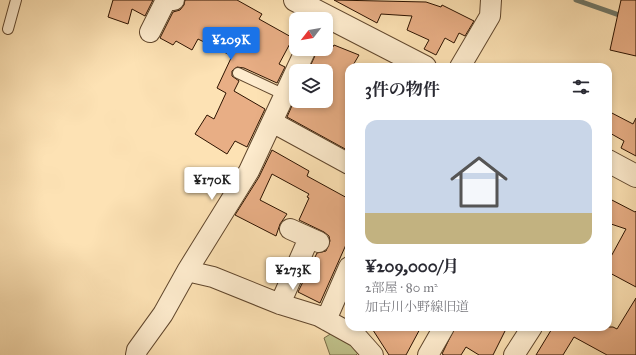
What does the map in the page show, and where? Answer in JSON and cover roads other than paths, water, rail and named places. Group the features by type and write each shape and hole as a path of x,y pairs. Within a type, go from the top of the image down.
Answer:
{"street":[{"path":"150,32 166,0 174,0"},
{"path":"295,0 313,12"},
{"path":"462,63 490,16 491,0"},
{"path":"333,23 417,63"},
{"path":"136,355 137,350 163,314 187,272 250,171 303,56"},
{"path":"272,122 345,162"},
{"path":"612,163 636,176"},
{"path":"280,304 314,240 290,229"},
{"path":"187,272 213,277 280,304 326,320 345,330"},
{"path":"326,320 345,276"},
{"path":"346,331 357,337 373,355"},
{"path":"428,355 442,331"},
{"path":"514,355 529,331"}],"lane":[{"path":"8,29 16,0"},
{"path":"238,73 285,95"}],"waterway":[{"path":"576,0 636,21"}]}
